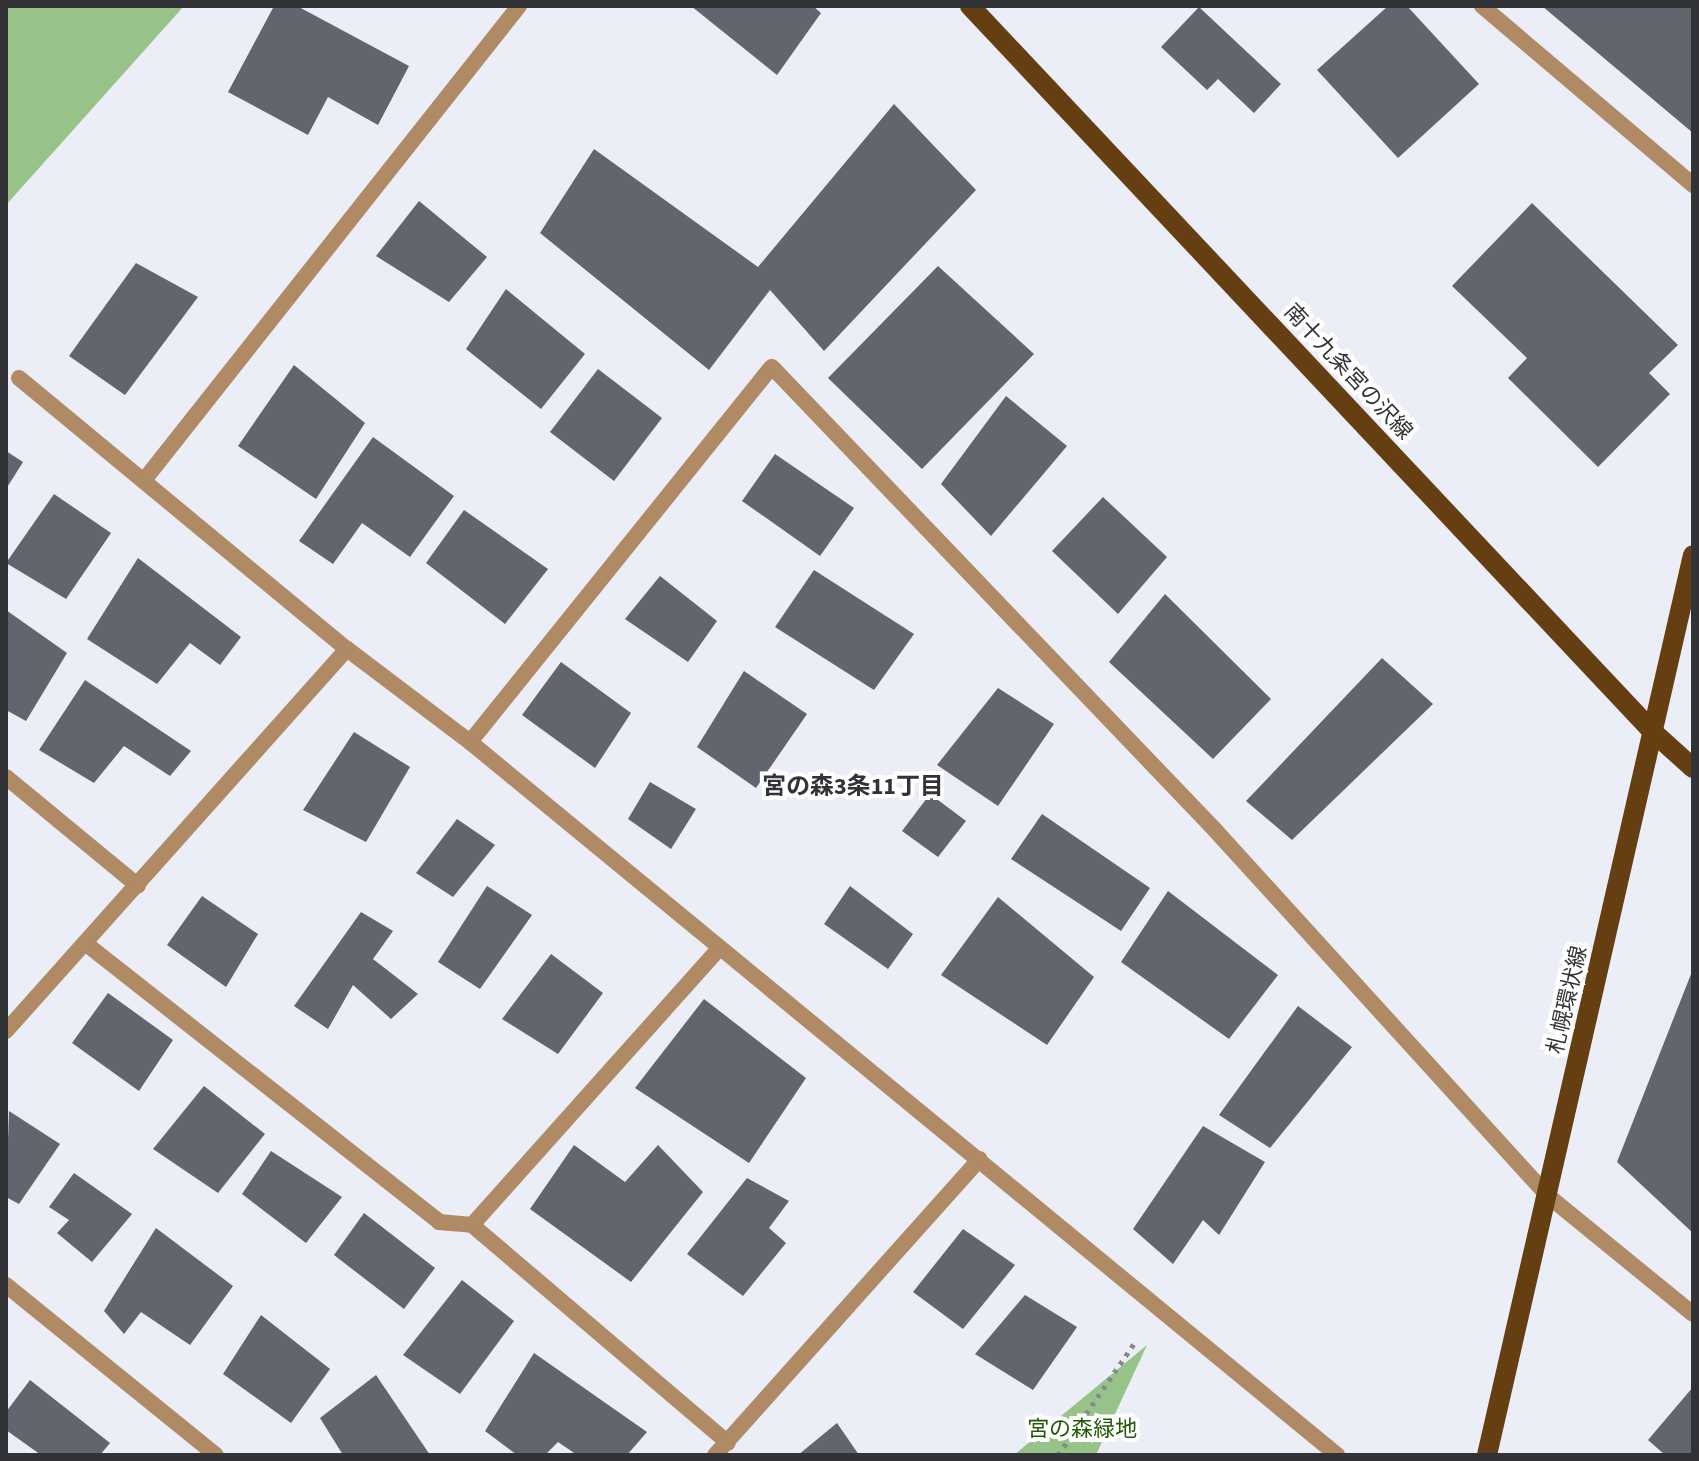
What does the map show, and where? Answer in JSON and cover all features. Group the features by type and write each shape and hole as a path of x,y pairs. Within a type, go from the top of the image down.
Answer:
{"main road":[{"name":"南十九条宮の沢線","path":"970,6 1654,733 1693,768"},
{"name":"札幌環状線","path":"1487,1455 1693,555"}],"street":[{"path":"145,479 519,6"},
{"path":"1482,6 1693,185"},
{"path":"470,742 772,367 1215,830 1547,1195 1693,1314"},
{"path":"19,378 347,649 470,742 1337,1455"},
{"path":"6,1031 347,649"},
{"path":"6,777 138,886"},
{"path":"85,943 439,1222 472,1225 728,1443"},
{"path":"472,1225 719,949"},
{"path":"715,1455 980,1159"},
{"path":"6,1285 216,1455"}],"path":[{"path":"1058,1455 1135,1342"}],"green space":[{"path":"6,6 184,6 6,205"},
{"name":"宮の森緑地","path":"1147,1345 1096,1455 1014,1455"}],"building":[{"path":"274,6 297,6 409,66 378,125 328,97 308,135 228,92"},
{"path":"691,6 813,6 821,13 777,75"},
{"path":"1388,6 1407,6 1479,84 1398,158 1317,70"},
{"path":"1542,6 1693,6 1693,133"},
{"path":"1199,7 1281,84 1254,113 1218,79 1207,90 1161,47"},
{"path":"894,104 976,190 824,351 770,290 709,370 540,233 594,149 758,267"},
{"path":"419,201 487,257 449,302 376,256"},
{"path":"1532,203 1678,345 1649,373 1670,394 1598,467 1508,378 1527,358 1452,286"},
{"path":"136,263 198,297 125,395 69,356"},
{"path":"938,266 1034,354 922,469 828,378"},
{"path":"506,289 585,354 541,409 466,349"},
{"path":"294,365 365,423 316,499 238,446"},
{"path":"598,369 662,418 614,481 550,432"},
{"path":"1006,396 1067,446 991,536 941,484"},
{"path":"373,437 454,496 410,557 362,523 333,564 299,541"},
{"path":"6,451 23,462 6,489"},
{"path":"775,454 854,508 820,556 742,501"},
{"path":"54,494 111,533 66,599 6,563"},
{"path":"1103,497 1167,557 1118,614 1052,551"},
{"path":"464,510 548,569 505,624 426,563"},
{"path":"138,558 241,637 220,665 190,643 157,684 87,639"},
{"path":"814,570 914,634 874,690 775,627"},
{"path":"660,576 717,621 688,662 625,619"},
{"path":"1165,594 1271,699 1213,759 1109,662"},
{"path":"6,610 67,653 26,721 6,710"},
{"path":"1382,658 1433,704 1292,840 1246,801"},
{"path":"561,662 631,713 595,768 522,715"},
{"path":"744,671 807,714 756,788 697,747"},
{"path":"85,680 191,751 170,776 124,746 94,783 39,750"},
{"path":"998,688 1054,724 998,806 937,765"},
{"path":"354,732 410,767 366,842 303,810"},
{"path":"650,782 696,809 671,849 628,819"},
{"path":"930,794 966,821 938,857 902,831"},
{"path":"1042,814 1150,888 1121,931 1011,859"},
{"path":"457,819 495,845 453,897 416,873"},
{"path":"487,886 532,915 480,989 438,962"},
{"path":"850,886 913,934 888,969 824,924"},
{"path":"1168,891 1278,975 1229,1039 1121,962"},
{"path":"202,896 258,934 226,987 167,945"},
{"path":"998,897 1094,977 1047,1045 941,975"},
{"path":"361,912 393,931 373,959 418,994 391,1019 353,985 328,1029 294,1006"},
{"path":"551,954 603,993 558,1054 502,1019"},
{"path":"1693,969 1693,1233 1617,1162"},
{"path":"108,993 173,1040 139,1091 72,1043"},
{"path":"704,999 806,1078 749,1163 635,1088"},
{"path":"1298,1006 1352,1047 1270,1148 1219,1115"},
{"path":"204,1086 265,1134 218,1193 153,1149"},
{"path":"9,1111 60,1144 19,1204 6,1197"},
{"path":"1203,1126 1265,1162 1219,1235 1203,1220 1173,1264 1133,1229"},
{"path":"574,1145 625,1182 658,1145 703,1192 631,1282 530,1209"},
{"path":"271,1151 342,1197 306,1243 242,1194"},
{"path":"74,1173 132,1214 92,1262 57,1233 69,1220 49,1207"},
{"path":"747,1178 789,1201 769,1228 786,1243 743,1296 687,1254"},
{"path":"364,1213 435,1268 404,1309 334,1255"},
{"path":"156,1228 233,1286 190,1345 141,1312 124,1334 104,1311"},
{"path":"963,1229 1015,1265 963,1329 913,1292"},
{"path":"462,1280 514,1321 460,1394 403,1355"},
{"path":"1025,1295 1077,1327 1033,1390 975,1354"},
{"path":"261,1315 330,1369 291,1423 223,1374"},
{"path":"534,1353 647,1432 627,1455 577,1455 558,1442 545,1455 517,1455 485,1431"},
{"path":"376,1375 430,1455 343,1455 320,1418"},
{"path":"30,1380 110,1443 100,1455 41,1455 6,1430 6,1412"},
{"path":"1693,1387 1693,1455 1665,1455 1648,1440"},
{"path":"837,1423 859,1455 798,1455"}],"district":[{"name":"宮の森3条11丁目","path":"853,787"}]}
